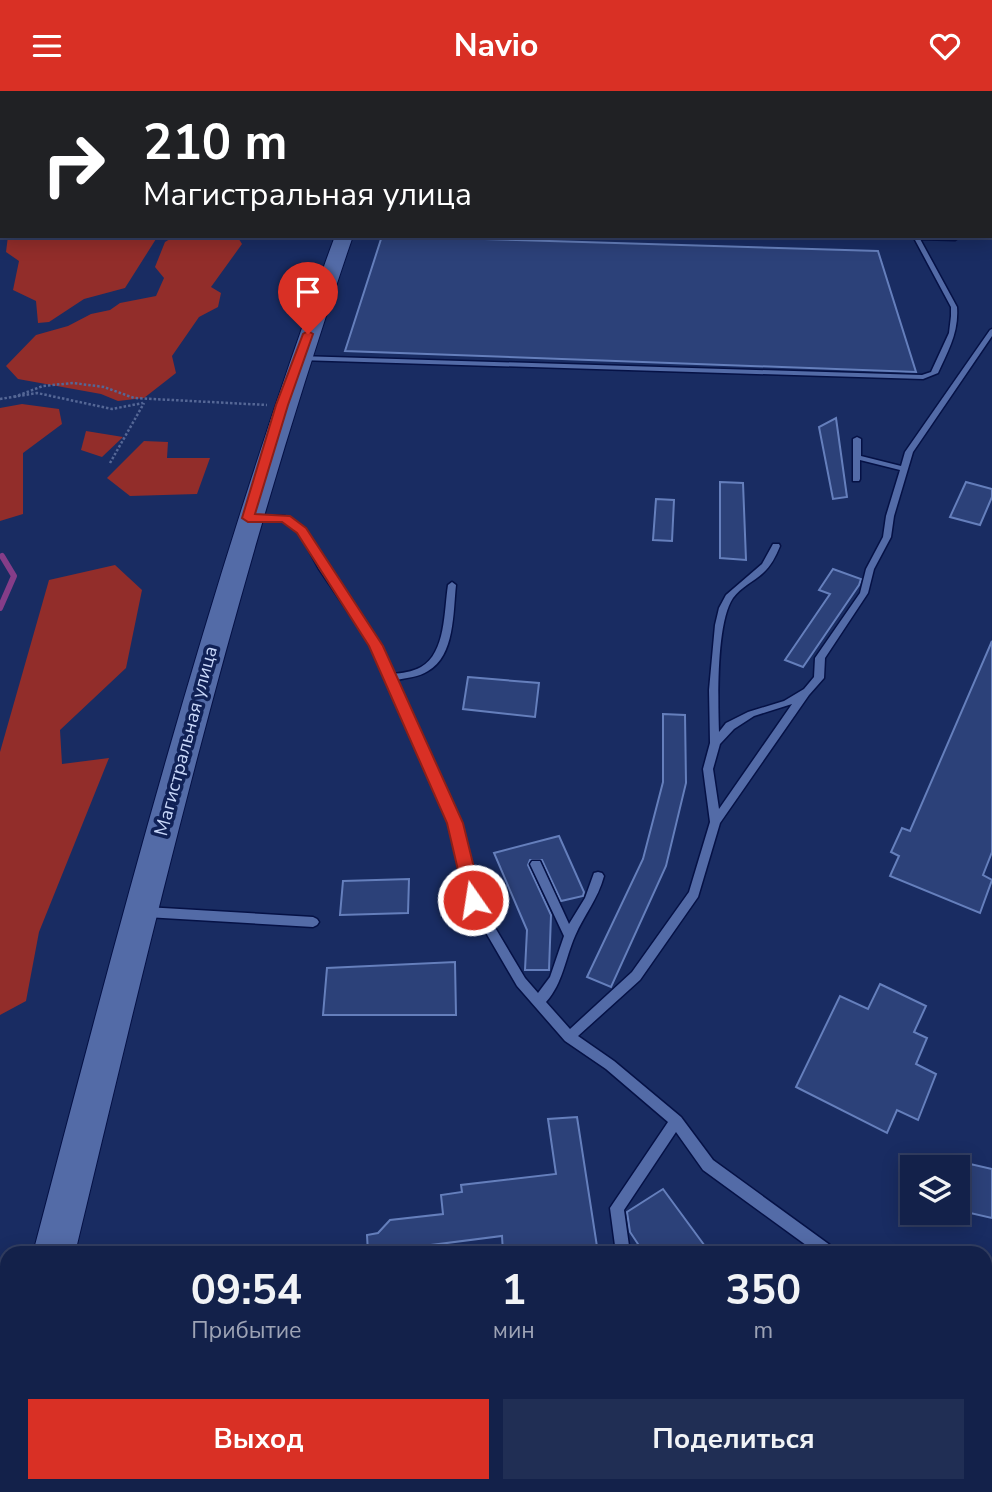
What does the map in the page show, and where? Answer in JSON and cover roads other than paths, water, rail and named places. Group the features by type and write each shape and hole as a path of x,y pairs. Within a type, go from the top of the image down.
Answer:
{"main road":[{"name":"Магистральная улица","path":"56,1246 140,912 248,518 282,405 343,238"}],"lane":[{"path":"299,358 923,377 934,373 955,329 955,318 954,307 917,238"},
{"path":"569,1037 636,976 694,894 716,822 807,691 819,678 820,658 864,593 870,569 887,537 890,516 909,452 928,420 992,331"},
{"path":"856,479 857,439"},
{"path":"856,457 904,469"},
{"path":"248,518 285,519 302,530 376,646 455,823 473,900 521,982 569,1037 610,1065 676,1121 709,1165 819,1246"},
{"path":"716,822 708,769 715,743 712,709 722,617 728,599 768,565 776,546"},
{"path":"392,678 426,669 435,661 441,648 452,585"},
{"path":"715,743 730,726 807,691"},
{"path":"536,864 569,935"},
{"path":"538,1002 551,989 558,976 569,935 593,900 598,876"},
{"path":"140,912 313,922"},
{"path":"622,1246 617,1208 676,1121"}],"waterway":[{"path":"0,608 14,576 2,556"}]}
